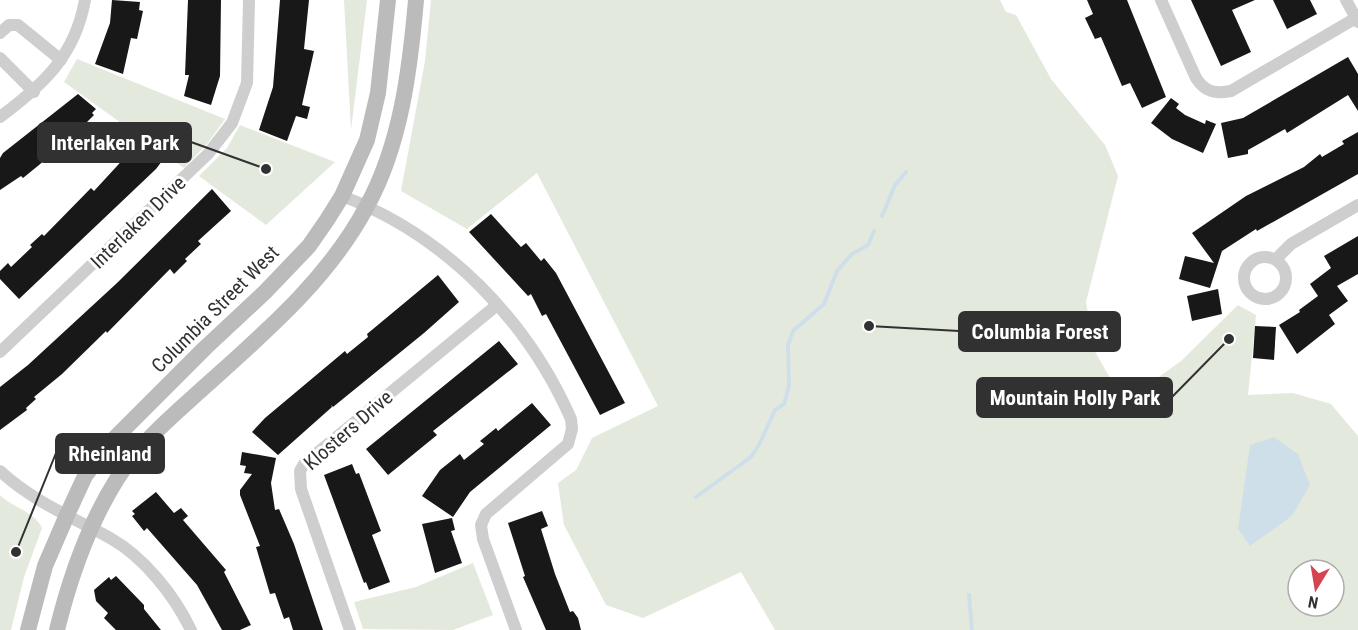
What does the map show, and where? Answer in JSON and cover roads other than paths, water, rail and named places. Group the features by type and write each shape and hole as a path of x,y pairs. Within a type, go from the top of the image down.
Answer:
{"main road":[{"name":"Columbia Street West","path":"28,630 45,566 85,476 111,442 309,246 342,196 367,140 378,93 388,0"},
{"path":"57,630 70,577 117,478 165,422 292,306 326,269 368,206 386,162 402,106 409,69 416,0"}],"street":[{"path":"0,117 34,92 61,60 74,37 85,0"},
{"name":"Interlaken Drive","path":"0,352 208,154 231,123 247,83 249,0"},
{"path":"1161,0 1197,78 1210,91 1221,93 1231,91 1357,20 1346,0"},
{"path":"0,33 9,25 18,25 61,60"},
{"path":"0,58 34,92"},
{"path":"342,196 393,217 424,238 471,277 535,351 561,397 572,429 568,444 483,519 483,539 516,630"},
{"path":"1276,259 1291,244 1358,205"},
{"name":"Klosters Drive","path":"350,630 301,489 300,471 304,464 497,305"},
{"path":"0,471 18,488 112,539 136,559 177,605 191,630"}],"waterway":[{"path":"882,216 895,185 906,172"},
{"path":"696,497 751,457 775,410 784,404 789,386 788,345 793,331 824,304 837,271 852,254 868,245 874,231"},
{"path":"969,595 972,630"}],"place":[{"name":"Interlaken Park","path":"266,169"},
{"name":"Columbia Forest","path":"869,326"},
{"name":"Mountain Holly Park","path":"1229,339"},
{"name":"Rheinland","path":"16,552"}]}
